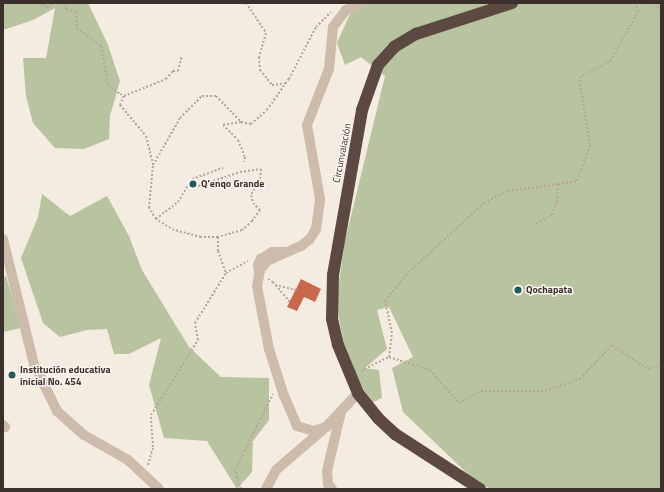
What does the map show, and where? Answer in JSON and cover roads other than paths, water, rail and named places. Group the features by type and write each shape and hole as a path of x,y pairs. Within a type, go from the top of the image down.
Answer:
{"highway":[{"name":"Circunvalación","path":"480,489 395,434 378,418 358,393 348,371 332,319 332,275 362,110 378,65 394,48 416,34 512,3"}],"street":[{"path":"326,427 314,431 301,429 281,386 269,349 257,286 259,276 266,261 293,250 310,239 316,229 319,218 320,199 307,125 309,115 329,69 333,27 346,10 361,3"},
{"path":"3,239 5,258 34,364 57,411 84,435 128,460 159,489"},
{"path":"266,489 276,470 326,427 358,393"},
{"path":"332,489 328,484 327,471 341,410"}],"place":[{"name":"Q'enqo Grande","path":"193,184"},
{"name":"Qochapata","path":"518,290"},
{"name":"Institución educativa inicial No. 454","path":"12,375"}]}
